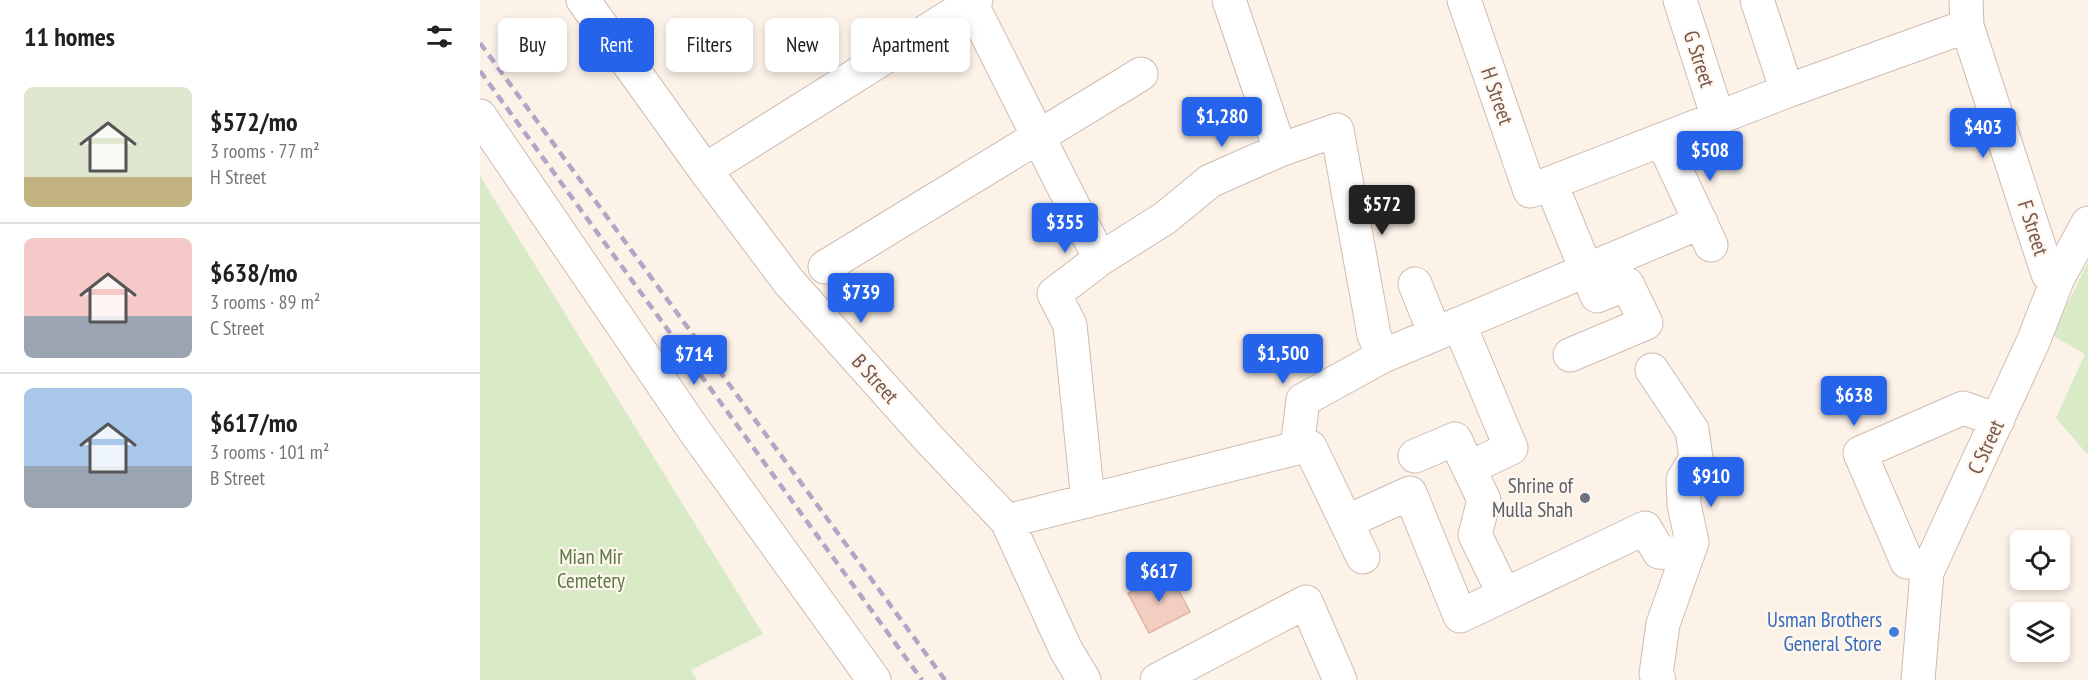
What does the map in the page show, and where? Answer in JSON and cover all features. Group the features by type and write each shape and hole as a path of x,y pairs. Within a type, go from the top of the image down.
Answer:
{"street":[{"name":"B Street","path":"583,0 789,282 930,440 1007,521 1066,650 1084,680"},
{"path":"1229,0 1280,150"},
{"name":"H Street","path":"1464,0 1541,188 1587,270 1597,296 1627,284 1646,323 1570,355"},
{"name":"G Street","path":"1680,0 1718,118"},
{"path":"1757,0 1787,91"},
{"path":"705,170 974,1 1100,259"},
{"path":"1541,188 1787,91 1966,13"},
{"name":"F Street","path":"1966,13 2048,274 2058,278"},
{"path":"825,267 1141,74"},
{"path":"480,116 694,430 874,680"},
{"path":"1088,501 1070,325 1054,294 1100,259 1165,218 1210,181 1280,150 1337,130 1374,334 1383,356"},
{"path":"1298,448 1303,400 1383,356 1587,270 1706,233 1662,140"},
{"name":"C Street","path":"1918,680 1927,572 2033,342 2058,278 2088,222"},
{"path":"1415,284 1447,329 1511,448 1469,468"},
{"path":"1652,370 1692,430 1696,458 1683,480 1684,504 1692,542 1663,624 1656,674 1659,680"},
{"path":"1907,562 1860,453 1963,408 1998,420"},
{"path":"1415,456 1455,439 1484,500 1475,535 1504,594"},
{"path":"1007,521 1298,448 1310,447 1363,557"},
{"path":"1346,522 1410,493 1460,616 1645,528 1659,552 1688,554"},
{"path":"1157,680 1306,603 1340,680"}],"green space":[{"name":"Mian Mir Cemetery","path":"480,176 763,634 691,670 697,680 480,680"},
{"path":"2088,262 2088,455 2056,418 2085,354 2052,335"}],"building":[{"path":"1170,574 1190,612 1149,633 1128,593"}],"railway":[{"path":"480,43 945,680"},
{"path":"480,71 922,680"}],"place":[{"name":"Shrine of Mulla Shah","path":"1585,498"},
{"name":"Usman Brothers General Store","path":"1894,632"}]}
